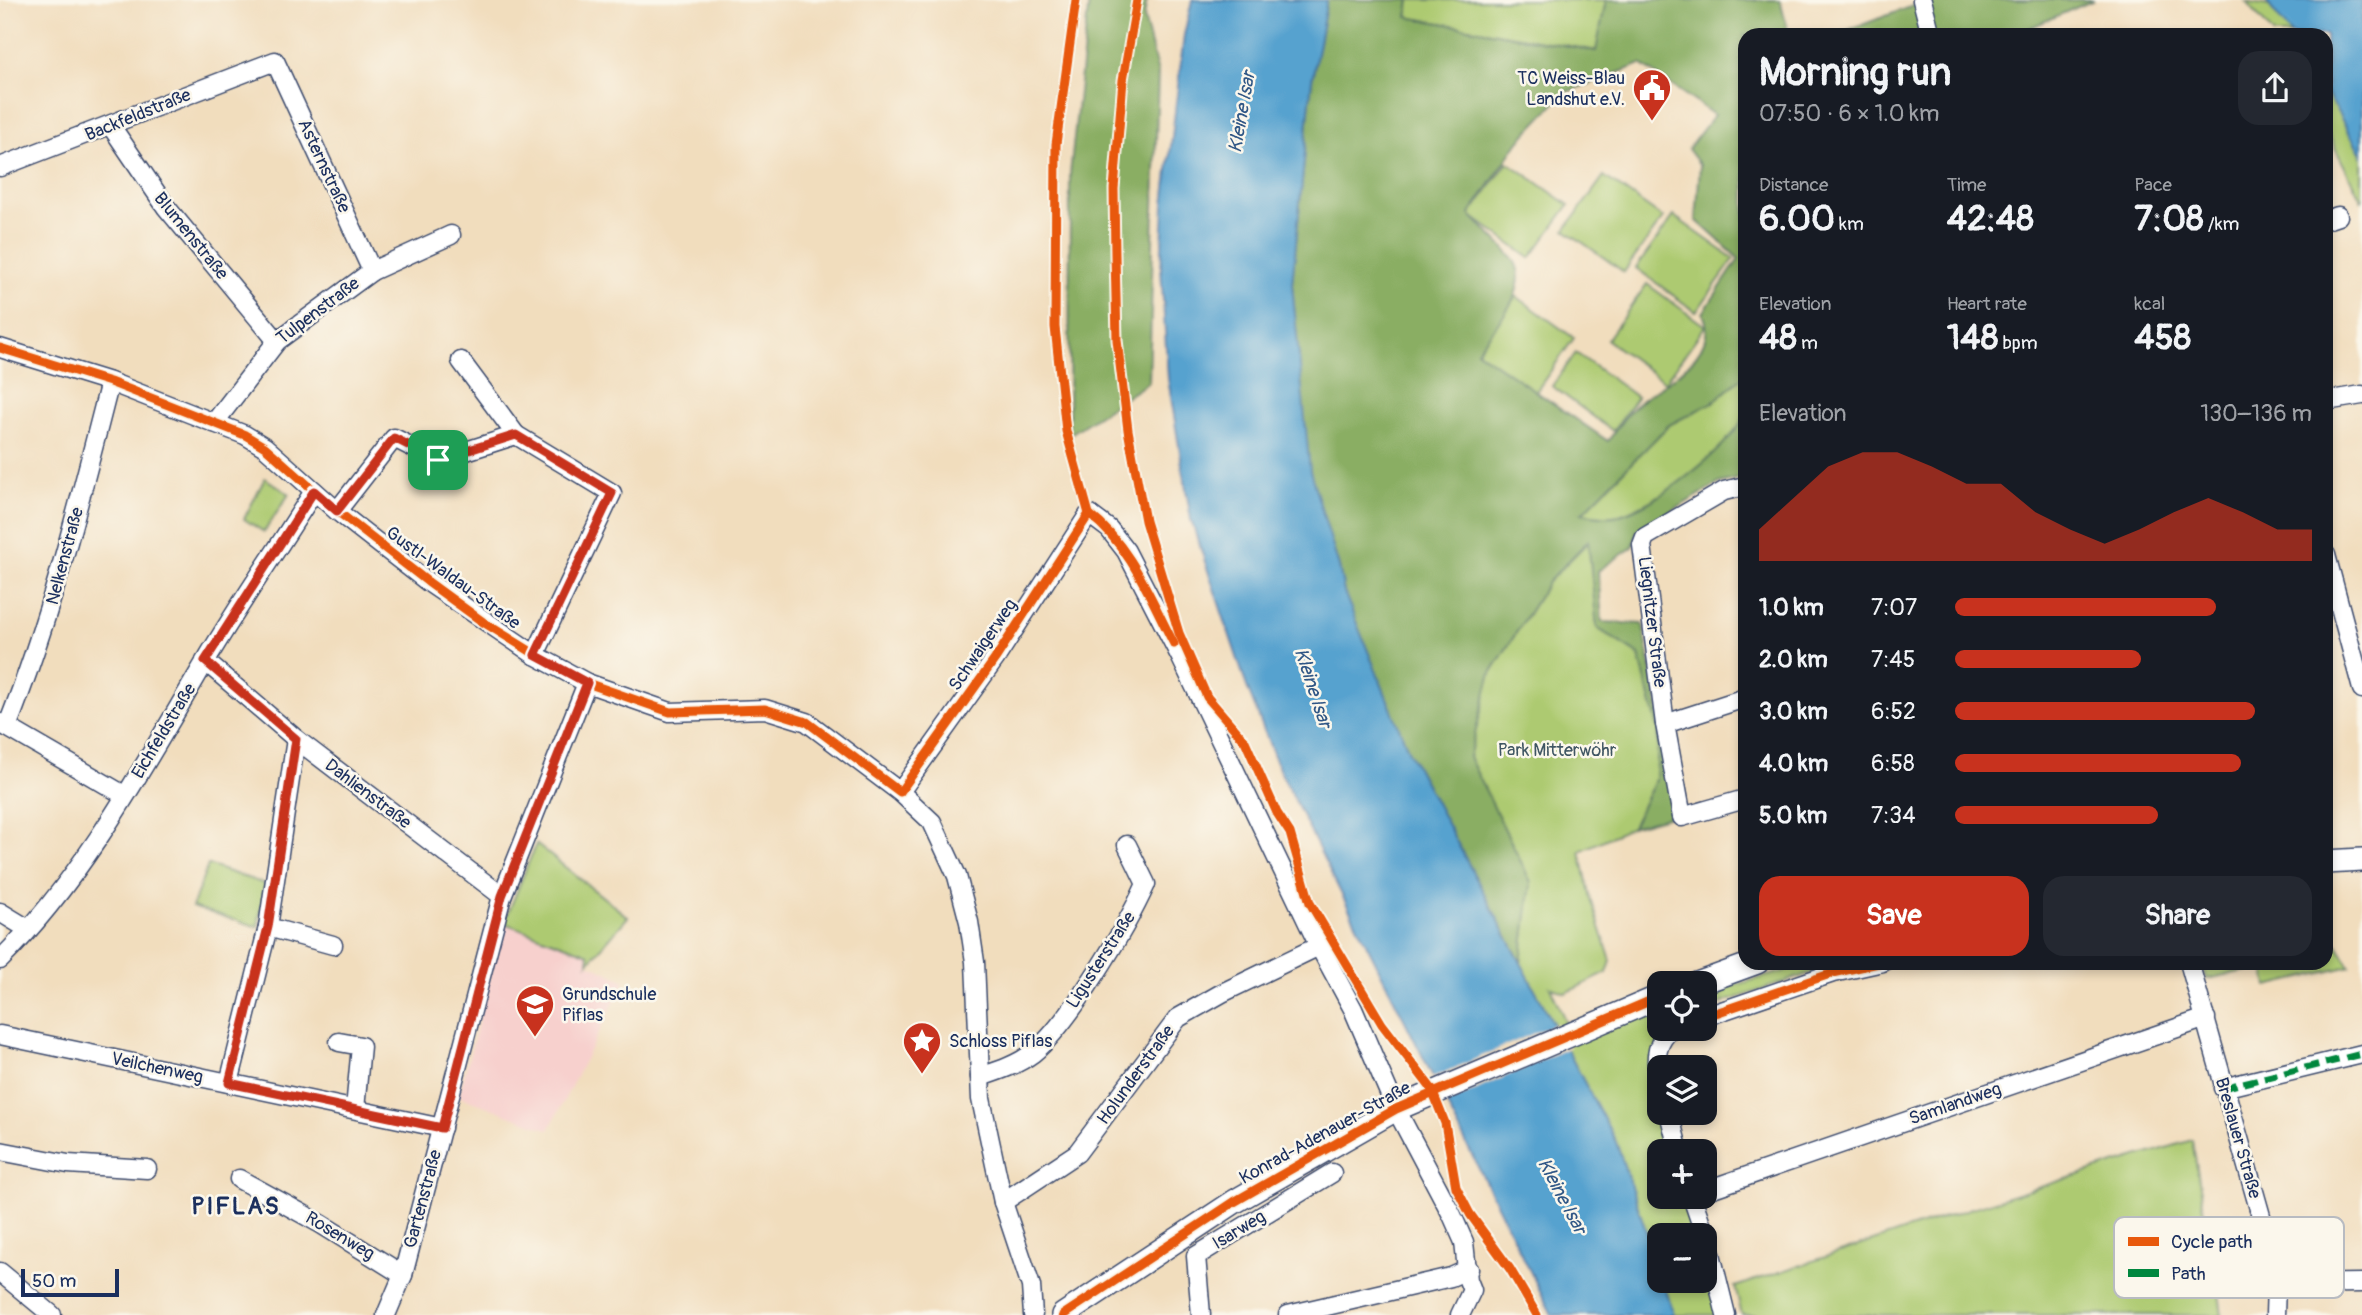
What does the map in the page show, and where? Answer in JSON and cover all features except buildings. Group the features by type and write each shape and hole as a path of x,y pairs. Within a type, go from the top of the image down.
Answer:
{"main road":[{"path":"2333,862 2362,860"},
{"path":"1717,977 1738,969"},
{"name":"Konrad-Adenauer-Straße","path":"1062,1315 1234,1202 1402,1106 1595,1021 1647,1002"}],"street":[{"path":"1922,0 1929,28"},
{"name":"Backfeldstraße","path":"0,167 275,61"},
{"name":"Asternstraße","path":"275,61 372,271"},
{"name":"Blumenstraße","path":"111,126 166,207 277,341"},
{"name":"Tulpenstraße","path":"214,423 277,341 372,271 451,235"},
{"name":"Gustl-Waldau-Straße","path":"0,348 110,382 214,423 264,447 337,511 428,582 535,655 587,683 670,712 765,709 807,722 900,792 932,822 957,876 965,902 975,962 980,1077 987,1135 1003,1202 1031,1286 1033,1315"},
{"path":"461,361 516,435 612,493 535,655"},
{"name":"Nelkenstraße","path":"4,725 37,651 63,569 110,382"},
{"path":"2333,400 2362,395"},
{"path":"337,511 394,438 438,460 516,435"},
{"name":"Liegnitzer Straße","path":"1738,488 1724,491 1645,537 1642,545 1665,723 1682,817 1738,801"},
{"name":"Eichfeldstraße","path":"0,960 77,866 166,732 205,661 314,491"},
{"name":"Schwaigerweg","path":"900,792 995,659 1089,513 1109,528 1126,551 1181,657 1319,946"},
{"path":"2333,581 2362,689"},
{"name":"Dahlienstraße","path":"205,661 296,739 502,896"},
{"name":"Gartenstraße","path":"386,1315 403,1275 502,896 587,683"},
{"path":"1665,723 1738,700"},
{"path":"4,725 124,794"},
{"path":"229,1083 268,927 296,739"},
{"name":"Ligusterstraße","path":"980,1077 1018,1063 1035,1051 1077,999 1133,914 1146,884 1127,845"},
{"path":"0,912 27,929"},
{"path":"268,927 333,945"},
{"path":"1319,946 1402,1106 1464,1242 1469,1269 1468,1280 1472,1290 1460,1315"},
{"name":"Holunderstraße","path":"1003,1202 1077,1153 1178,1018 1222,993 1319,946"},
{"path":"1717,1013 1847,970"},
{"name":"Breslauer Straße","path":"2191,970 2261,1217"},
{"name":"Samlandweg","path":"1717,1187 2206,1018"},
{"name":"Veilchenweg","path":"0,1035 442,1128"},
{"path":"339,1042 361,1046 355,1109"},
{"path":"2223,1088 2362,1054"},
{"path":"0,1151 68,1164 146,1169"},
{"name":"Isarweg","path":"1200,1315 1196,1256 1332,1173"},
{"name":"Rosenweg","path":"239,1179 321,1224 403,1275"},
{"path":"1696,1209 1710,1250 1726,1315"},
{"path":"1288,1315 1451,1277 1469,1269"},
{"path":"0,1272 52,1315"},
{"path":"2344,1283 2362,1283"}],"shaded area":[{"name":"Grundschule Piflas","path":"504,923 590,954 588,963 625,981 549,1130 459,1096"}],"green space":[{"path":"1089,0 1147,0 1144,17 1158,73 1149,382 1069,435 1070,174"},
{"path":"1327,0 1410,0 1407,17 1596,51 1606,0 1780,0 1787,28 1738,28 1738,258 1696,220 1700,165 1688,149 1714,115 1641,64 1564,93 1519,141 1470,214 1508,253 1518,270 1515,295 1509,307 1477,351 1608,441 1635,406 1673,378 1696,355 1704,342 1707,328 1703,313 1738,260 1738,381 1713,402 1669,425 1582,513 1614,516 1647,503 1707,460 1738,426 1738,479 1720,483 1637,531 1633,547 1598,571 1602,622 1643,624 1678,814 1632,827 1656,779 1659,731 1639,655 1597,628 1588,541 1548,582 1491,673 1469,757 1531,882 1521,963 1409,752 1344,592 1339,567 1309,471 1292,284 1312,80"},
{"path":"1410,0 1606,0 1597,51 1407,17"},
{"path":"1928,0 2094,0 2029,28 1854,28"},
{"path":"2247,2 2269,6 2286,28 2268,28"},
{"path":"2333,104 2362,155 2362,201 2333,144"},
{"path":"1508,162 1569,205 1530,258 1470,215"},
{"path":"1604,176 1663,218 1624,272 1565,230"},
{"path":"1674,216 1734,259 1696,312 1636,268"},
{"path":"1647,284 1705,326 1665,382 1607,340"},
{"path":"1516,296 1574,338 1535,393 1477,351"},
{"path":"1576,353 1637,397 1613,431 1552,386"},
{"path":"1738,381 1738,428 1708,462 1671,489 1634,509 1615,516 1581,514 1669,425 1713,402"},
{"path":"265,478 289,494 264,532 244,519"},
{"name":"Park Mitterwöhr","path":"1589,541 1597,628 1639,655 1659,731 1656,779 1632,827 1580,851 1591,899 1611,961 1607,973 1566,993 1550,987 1574,1040 1647,1013 1647,1041 1668,1041 1664,1055 1647,1055 1647,1125 1672,1125 1676,1139 1647,1139 1647,1209 1694,1209 1699,1223 1647,1223 1647,1234 1616,1142 1521,963 1531,882 1414,743 1491,673 1548,582"},
{"path":"536,844 628,917 588,963 589,954 504,923"},
{"path":"208,865 265,884 258,927 192,907"},
{"path":"2333,938 2350,966 2268,986 2265,970 2333,970"},
{"path":"1788,970 1819,970 1717,1005 1717,990"},
{"path":"2203,970 2250,970 2206,979"},
{"path":"2192,1140 2205,1217 2114,1217 2114,1298 2220,1298 2222,1315 1742,1315 1735,1287 1969,1209"},
{"path":"1717,1290 1723,1315 1674,1315 1667,1293 1717,1293"}],"water":[{"name":"Kleine Isar","path":"1192,0 1327,0 1312,80 1292,284 1310,471 1344,592 1409,752 1616,1142 1647,1234 1647,1293 1667,1293 1674,1315 1552,1315 1280,771 1247,687 1191,520 1168,379 1161,269 1164,205 1184,35"},
{"path":"2265,0 2362,0 2362,155 2333,104 2333,28 2287,28"}],"pier":[{"path":"1557,1023 1570,1047 1443,1105 1430,1079"}],"marked path":[{"path":"2223,1088 2362,1054"}],"cycle path":[{"path":"1076,0 1056,144 1055,327 1066,431 1089,514"},
{"path":"1137,0 1123,80 1114,189 1117,340 1128,430 1145,521 1179,633 1207,697 1245,741 1277,813 1290,833 1310,903 1382,1024 1431,1088 1445,1123 1456,1187 1470,1214 1510,1269 1537,1315"},
{"path":"0,348 110,382 245,435 265,447 337,511 483,622 587,683 670,712 765,709 807,722 900,792 995,659 1089,514"},
{"path":"1089,514 1117,541 1128,557 1174,644"},
{"path":"1717,1013 1847,970"},
{"path":"1063,1315 1234,1202 1396,1109 1647,1002"}],"place":[{"name":"TC Weiss-Blau Landshut e.V.","path":"1652,122"},
{"name":"Grundschule Piflas","path":"535,1038"},
{"name":"Schloss Piflas","path":"922,1075"}],"district":[{"name":"PIFLAS","path":"236,1206"}],"route":[{"path":"516,435 612,493 535,655 587,683 502,896 442,1128 229,1083 268,927 296,739 269,713 205,661 314,491 337,511 394,438 438,460 516,435"}]}
